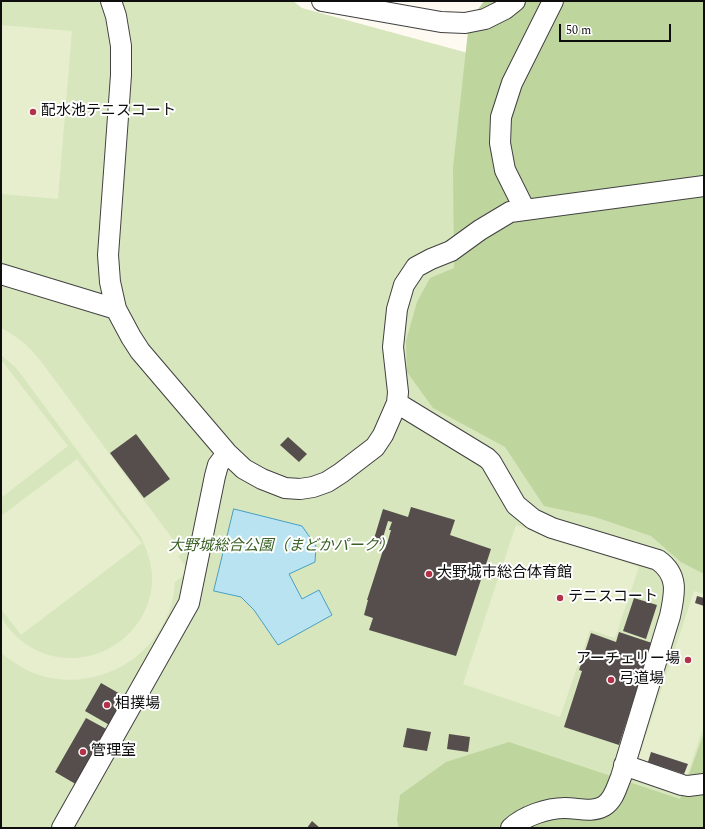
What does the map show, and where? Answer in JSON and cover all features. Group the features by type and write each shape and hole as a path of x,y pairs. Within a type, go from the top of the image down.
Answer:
{"street":[{"path":"111,1 116,16 121,46 121,75 108,255 110,282 116,309 140,351 227,453 244,468 262,479 285,488 300,489 327,482 375,447 383,435 397,403 398,392 393,347 397,309 404,285 416,267 451,251 480,230 510,212 704,186"},
{"path":"322,1 441,22 464,23 485,19 505,9 515,1"},
{"path":"525,210 504,170 500,143 500,117 512,83 552,1"},
{"path":"1,274 116,309"},
{"path":"397,403 487,458 491,462 516,504 533,519 552,528 658,560 665,565 671,573 674,582 674,598 670,616 614,795 605,806 593,810 555,808 532,814 511,828"},
{"path":"62,828 189,603 215,476 218,465 227,453"},
{"path":"624,765 682,785 688,786 704,784"}],"green space":[{"name":"大野城総合公園（まどかパーク）","path":"1,1 293,1 302,8 527,69 704,555 704,796 684,828 1,828"},
{"path":"484,1 704,1 704,574 681,562 651,536 595,517 544,506 505,447 433,408 407,372 406,341 417,302 430,278 454,268 453,168 469,22"},
{"name":"配水池テニスコート","path":"1,25 72,31 58,199 1,194"},
{"path":"1,328 12,334 32,350 40,360 183,553 178,556 189,571 175,582 169,611 161,629 149,644 136,657 103,675 84,679 65,680 46,677 22,668 1,653 1,618 10,630 21,640 29,646 49,655 69,658 89,656 108,649 124,638 138,623 147,605 152,584 152,572 150,560 141,537 20,373 1,355"},
{"path":"3,362 68,446 1,498 1,364"},
{"path":"77,459 142,543 21,635 1,609 1,516"},
{"name":"テニスコート","path":"516,525 639,567 615,638 590,630 560,717 463,684"},
{"name":"アーチェリー場","path":"694,591 704,594 704,725 687,776 638,760"},
{"path":"704,733 704,828 399,828 397,820 400,795 446,762 509,742 680,799"}],"water":[{"path":"234,509 302,526 316,546 315,562 289,574 302,599 319,590 332,615 278,645 254,610 241,597 214,591"}],"building":[{"path":"136,434 170,479 144,498 110,453"},
{"path":"288,437 307,454 299,462 280,445"},
{"name":"大野城市総合体育館","path":"411,507 455,520 450,535 491,549 456,656 369,630 373,618 364,615 367,600 391,530 389,530 392,522 388,521 381,544 373,542 383,509 408,517"},
{"path":"697,596 704,598 704,606 695,603"},
{"path":"634,598 657,605 646,639 623,631"},
{"name":"弓道場","path":"619,632 652,643 640,690 637,689 619,745 564,727 582,671 579,670 591,633 616,642"},
{"name":"相撲場","path":"101,683 129,699 113,727 85,711"},
{"name":"管理室","path":"86,718 110,731 79,786 55,772"},
{"path":"407,728 431,732 427,751 403,747"},
{"path":"449,734 470,737 468,752 447,749"},
{"path":"651,752 688,764 684,774 648,762"},
{"path":"312,821 320,828 307,828"}],"place":[{"name":"配水池テニスコート","path":"33,112"},
{"name":"大野城市総合体育館","path":"429,574"},
{"name":"テニスコート","path":"560,598"},
{"name":"アーチェリー場","path":"688,660"},
{"name":"弓道場","path":"611,680"},
{"name":"相撲場","path":"107,705"},
{"name":"管理室","path":"83,752"}]}
